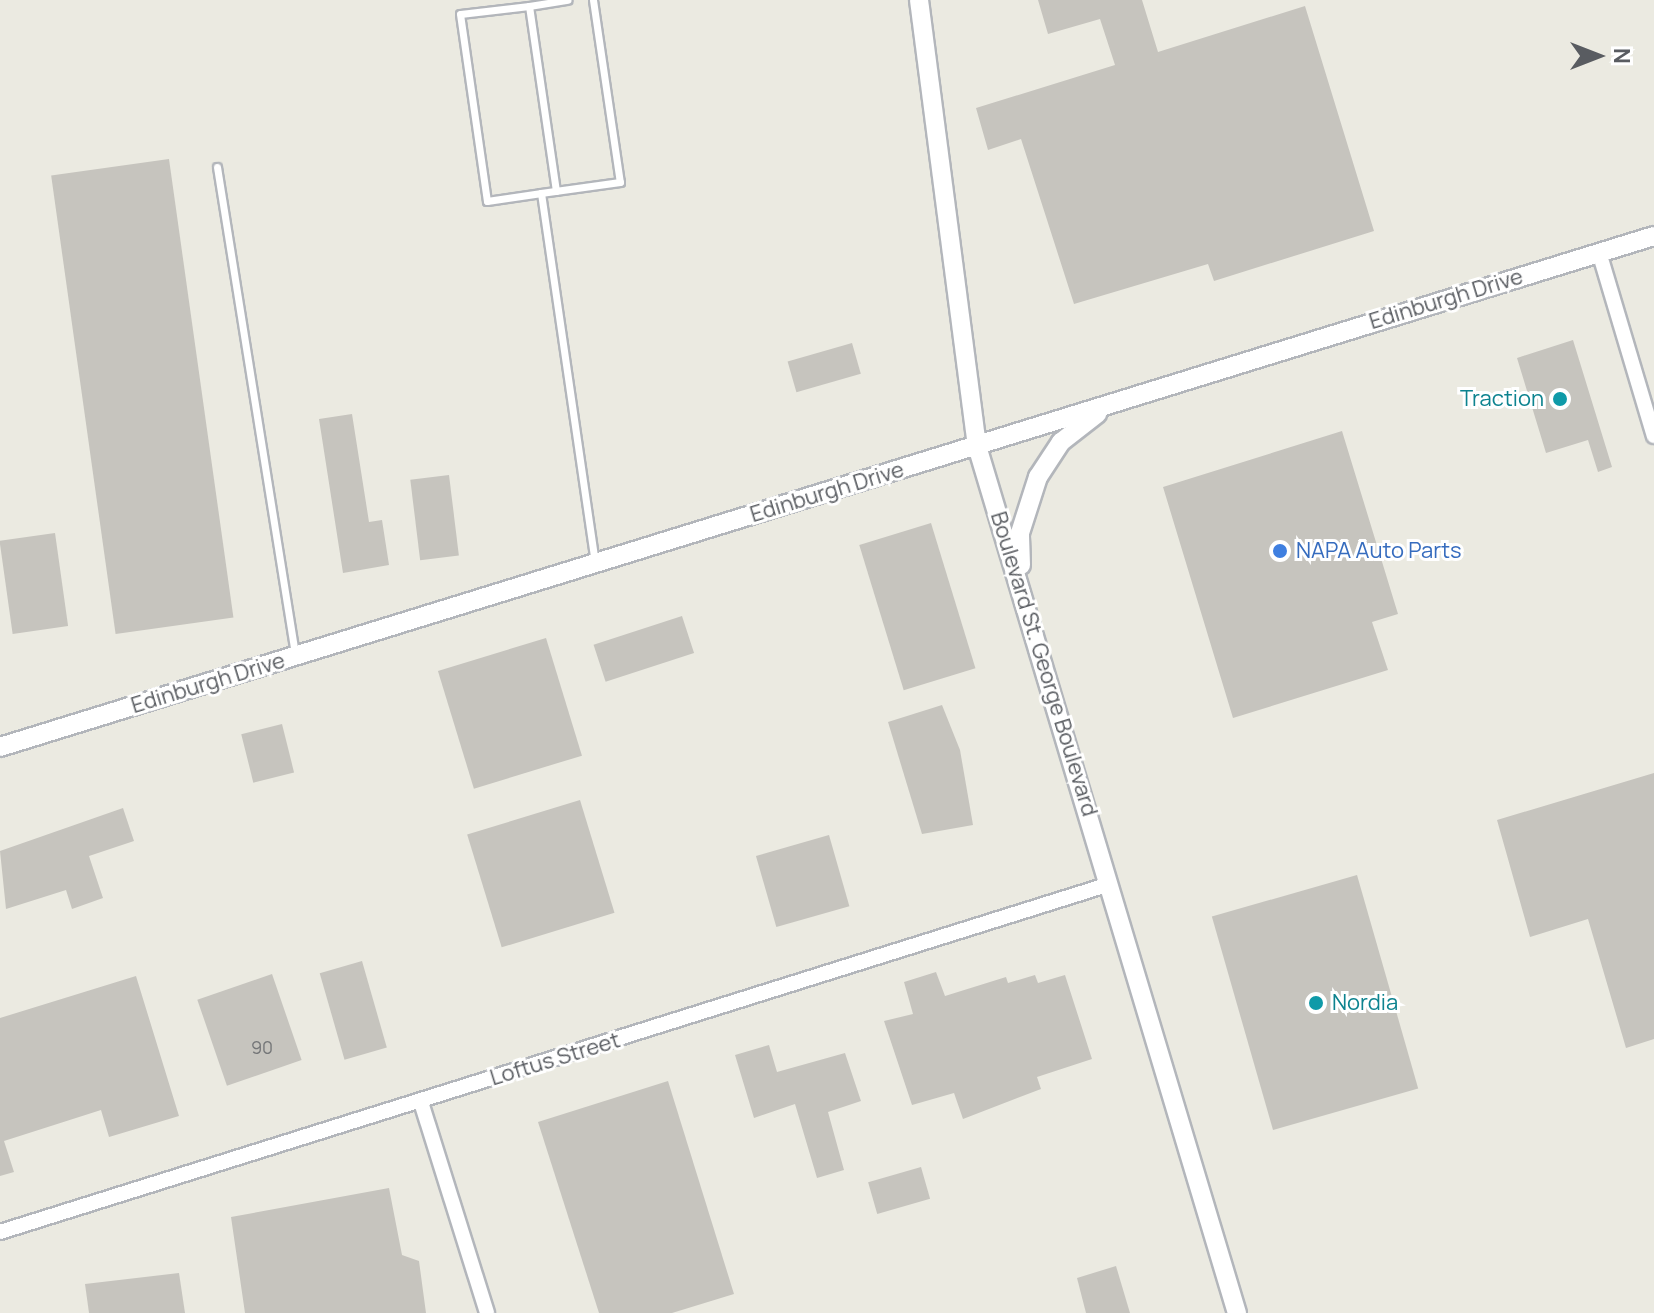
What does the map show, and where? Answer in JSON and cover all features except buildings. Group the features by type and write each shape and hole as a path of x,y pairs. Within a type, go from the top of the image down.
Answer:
{"street":[{"name":"Boulevard St. George Boulevard","path":"919,0 977,446 1237,1313"},
{"name":"Edinburgh Drive","path":"0,747 1654,236"},
{"path":"1599,252 1654,436"},
{"path":"1021,587 1020,533 1047,459 1082,422 1124,400"},
{"name":"Loftus Street","path":"0,1232 1110,884"},
{"path":"421,1102 487,1313"}],"lane":[{"path":"568,0 460,14 487,201 620,182 593,0"},
{"path":"529,6 556,191"},
{"path":"217,167 296,656"},
{"path":"541,193 595,563"}],"place":[{"name":"Traction","path":"1560,399"},
{"name":"NAPA Auto Parts","path":"1280,551"},
{"name":"Nordia","path":"1316,1003"}]}
